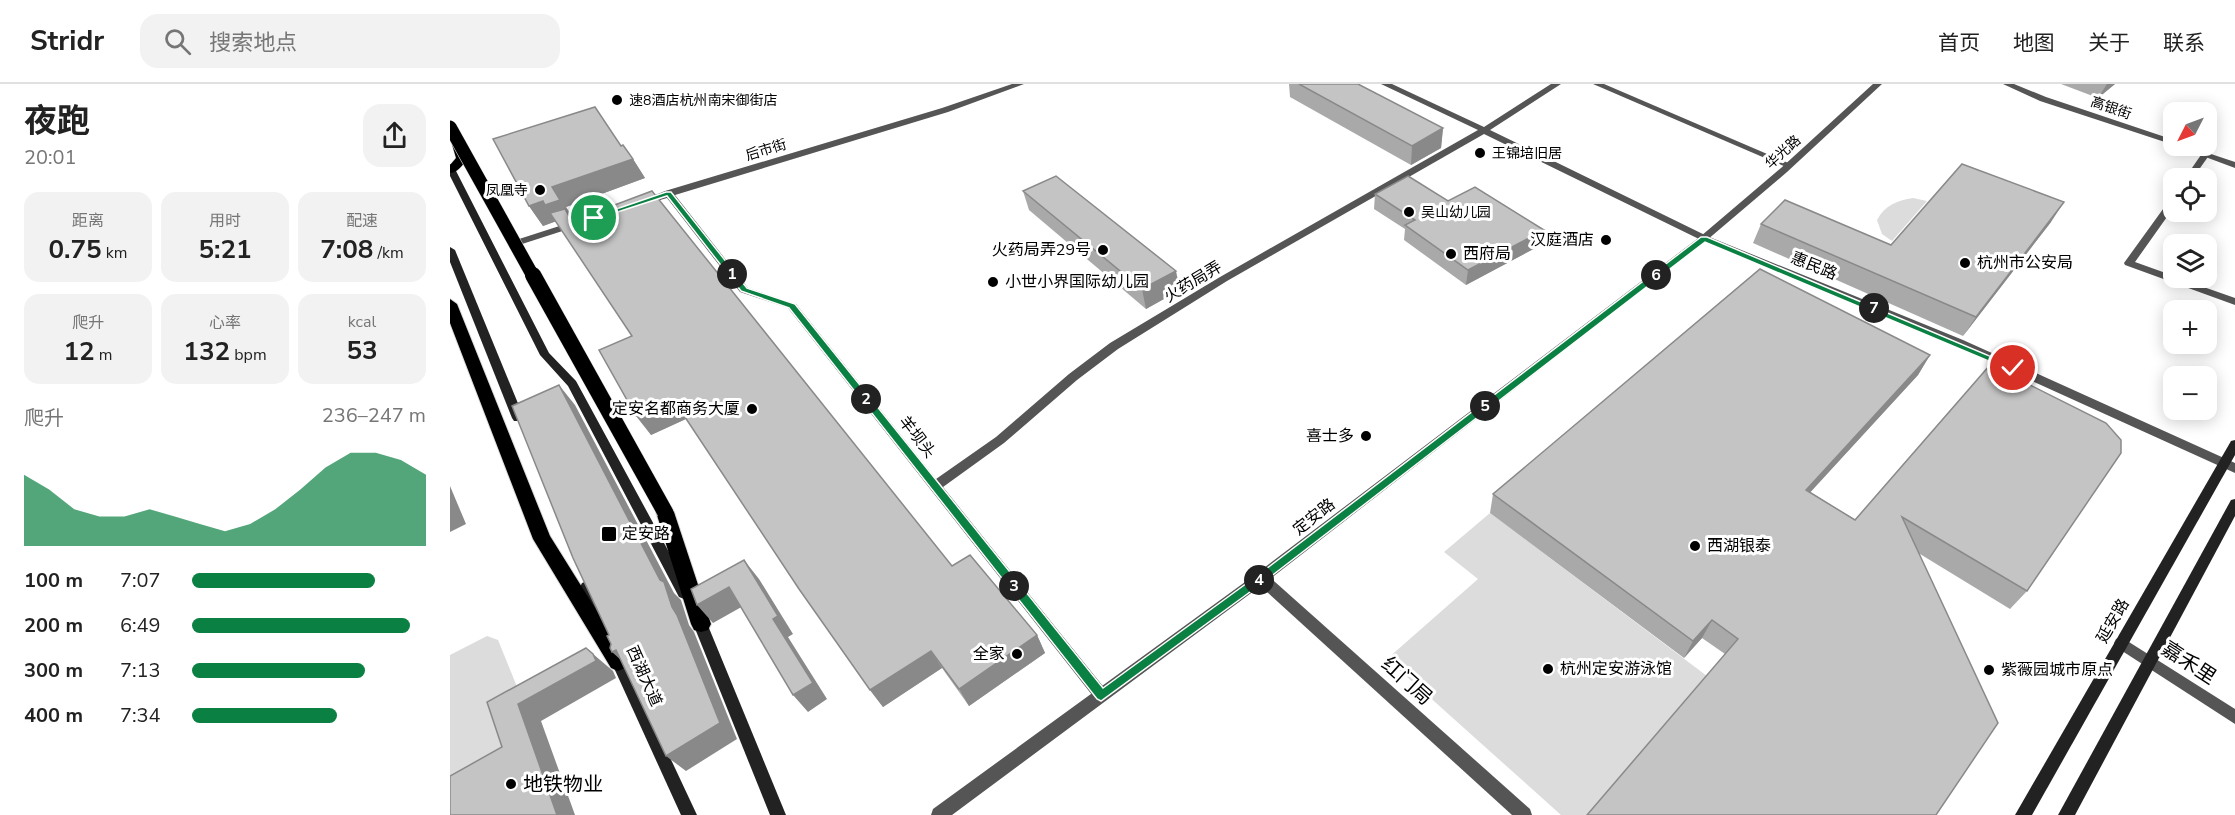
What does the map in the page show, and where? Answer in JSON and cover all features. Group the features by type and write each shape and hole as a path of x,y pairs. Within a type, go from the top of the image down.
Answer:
{"highway":[{"path":"450,127 665,512 700,624"},
{"path":"450,304 542,539 618,662"}],"main road":[{"path":"450,122 462,158 451,168 545,355 572,384 700,624 778,815"},
{"path":"450,250 524,433"},
{"name":"延安路","path":"2023,815 2121,643 2230,465 2235,444"},
{"path":"2066,815 2235,504"},
{"name":"西湖大道","path":"582,575 618,662 688,815"}],"street":[{"name":"后市街","path":"636,204 945,110 1020,84"},
{"name":"惠民路","path":"1385,84 1704,238 1959,343 2230,465"},
{"name":"火药局弄","path":"935,486 1008,435 1062,387 1113,347 1294,238 1484,130 1557,84"},
{"path":"1597,84 1789,165"},
{"name":"华光路","path":"1704,238 1878,84"},
{"name":"高银街","path":"2007,84 2043,99 2163,139"},
{"path":"2211,156 2235,165"},
{"name":"羊坝头","path":"668,193 744,290 792,306 1101,695"},
{"path":"2163,215 2129,262 2235,302"},
{"path":"519,242 583,221"},
{"name":"定安路","path":"939,815 1261,578 1704,238"},
{"name":"红门局","path":"1261,578 1524,815"},
{"name":"嘉禾里","path":"2121,643 2235,717"}],"shaded area":[{"path":"1913,198 1927,201 1892,241 1882,234 1877,220 1892,204"},
{"name":"杭州定安游泳馆","path":"1490,513 1711,679 1593,815 1561,815 1387,659 1478,579 1444,552"},
{"path":"487,636 498,640 524,704 510,757 450,793 450,655"}],"building":[{"path":"1299,84 1358,84 1443,128 1412,146"},
{"path":"595,107 621,146 623,145 633,159 552,187 560,200 545,205 543,201 529,206 493,139"},
{"name":"杭州市公安局","path":"1962,164 2064,202 1976,317 1761,224 1785,200 1891,245"},
{"path":"1056,176 1176,271 1142,289 1023,191"},
{"path":"1408,176 1448,201 1475,187 1544,230 1468,270 1405,225 1415,220 1375,194"},
{"name":"定安名都商务大厦","path":"652,191 952,566 970,555 1037,635 959,689 931,651 870,690 799,589 673,399 636,416 599,350 632,336 550,213 565,209 572,221"},
{"name":"西湖银泰","path":"1760,269 1930,355 1806,490 1855,520 1990,365 2106,423 2121,440 2121,453 2027,591 1902,517 1998,723 1936,815 1587,815 1738,639 1712,620 1693,641 1493,494"},
{"path":"559,385 660,580 664,582 720,723 666,756 616,650 612,652 610,648 611,644 607,636 609,635 573,558 512,406"},
{"path":"744,560 778,616 773,619 813,683 793,695 729,587 697,605 691,589"},
{"path":"586,648 593,654 596,661 518,704 557,815 450,815 450,776 502,747 487,702"}],"place":[{"name":"速8酒店杭州南宋御街店","path":"617,100"},
{"name":"王锦培旧居","path":"1480,153"},
{"name":"凤凰寺","path":"540,190"},
{"name":"吴山幼儿园","path":"1409,212"},
{"name":"汉庭酒店","path":"1606,240"},
{"name":"火药局弄29号","path":"1103,250"},
{"name":"西府局","path":"1451,254"},
{"name":"杭州市公安局","path":"1965,263"},
{"name":"小世小界国际幼儿园","path":"993,282"},
{"name":"定安名都商务大厦","path":"752,409"},
{"name":"喜士多","path":"1366,436"},
{"name":"定安路","path":"609,534"},
{"name":"西湖银泰","path":"1695,546"},
{"name":"全家","path":"1017,654"},
{"name":"杭州定安游泳馆","path":"1548,669"},
{"name":"紫薇园城市原点","path":"1989,670"},
{"name":"地铁物业","path":"511,784"}],"route":[{"path":"594,218 668,193 744,290 792,306 1101,695 1261,578 1704,238 1959,343 2013,368"}]}
